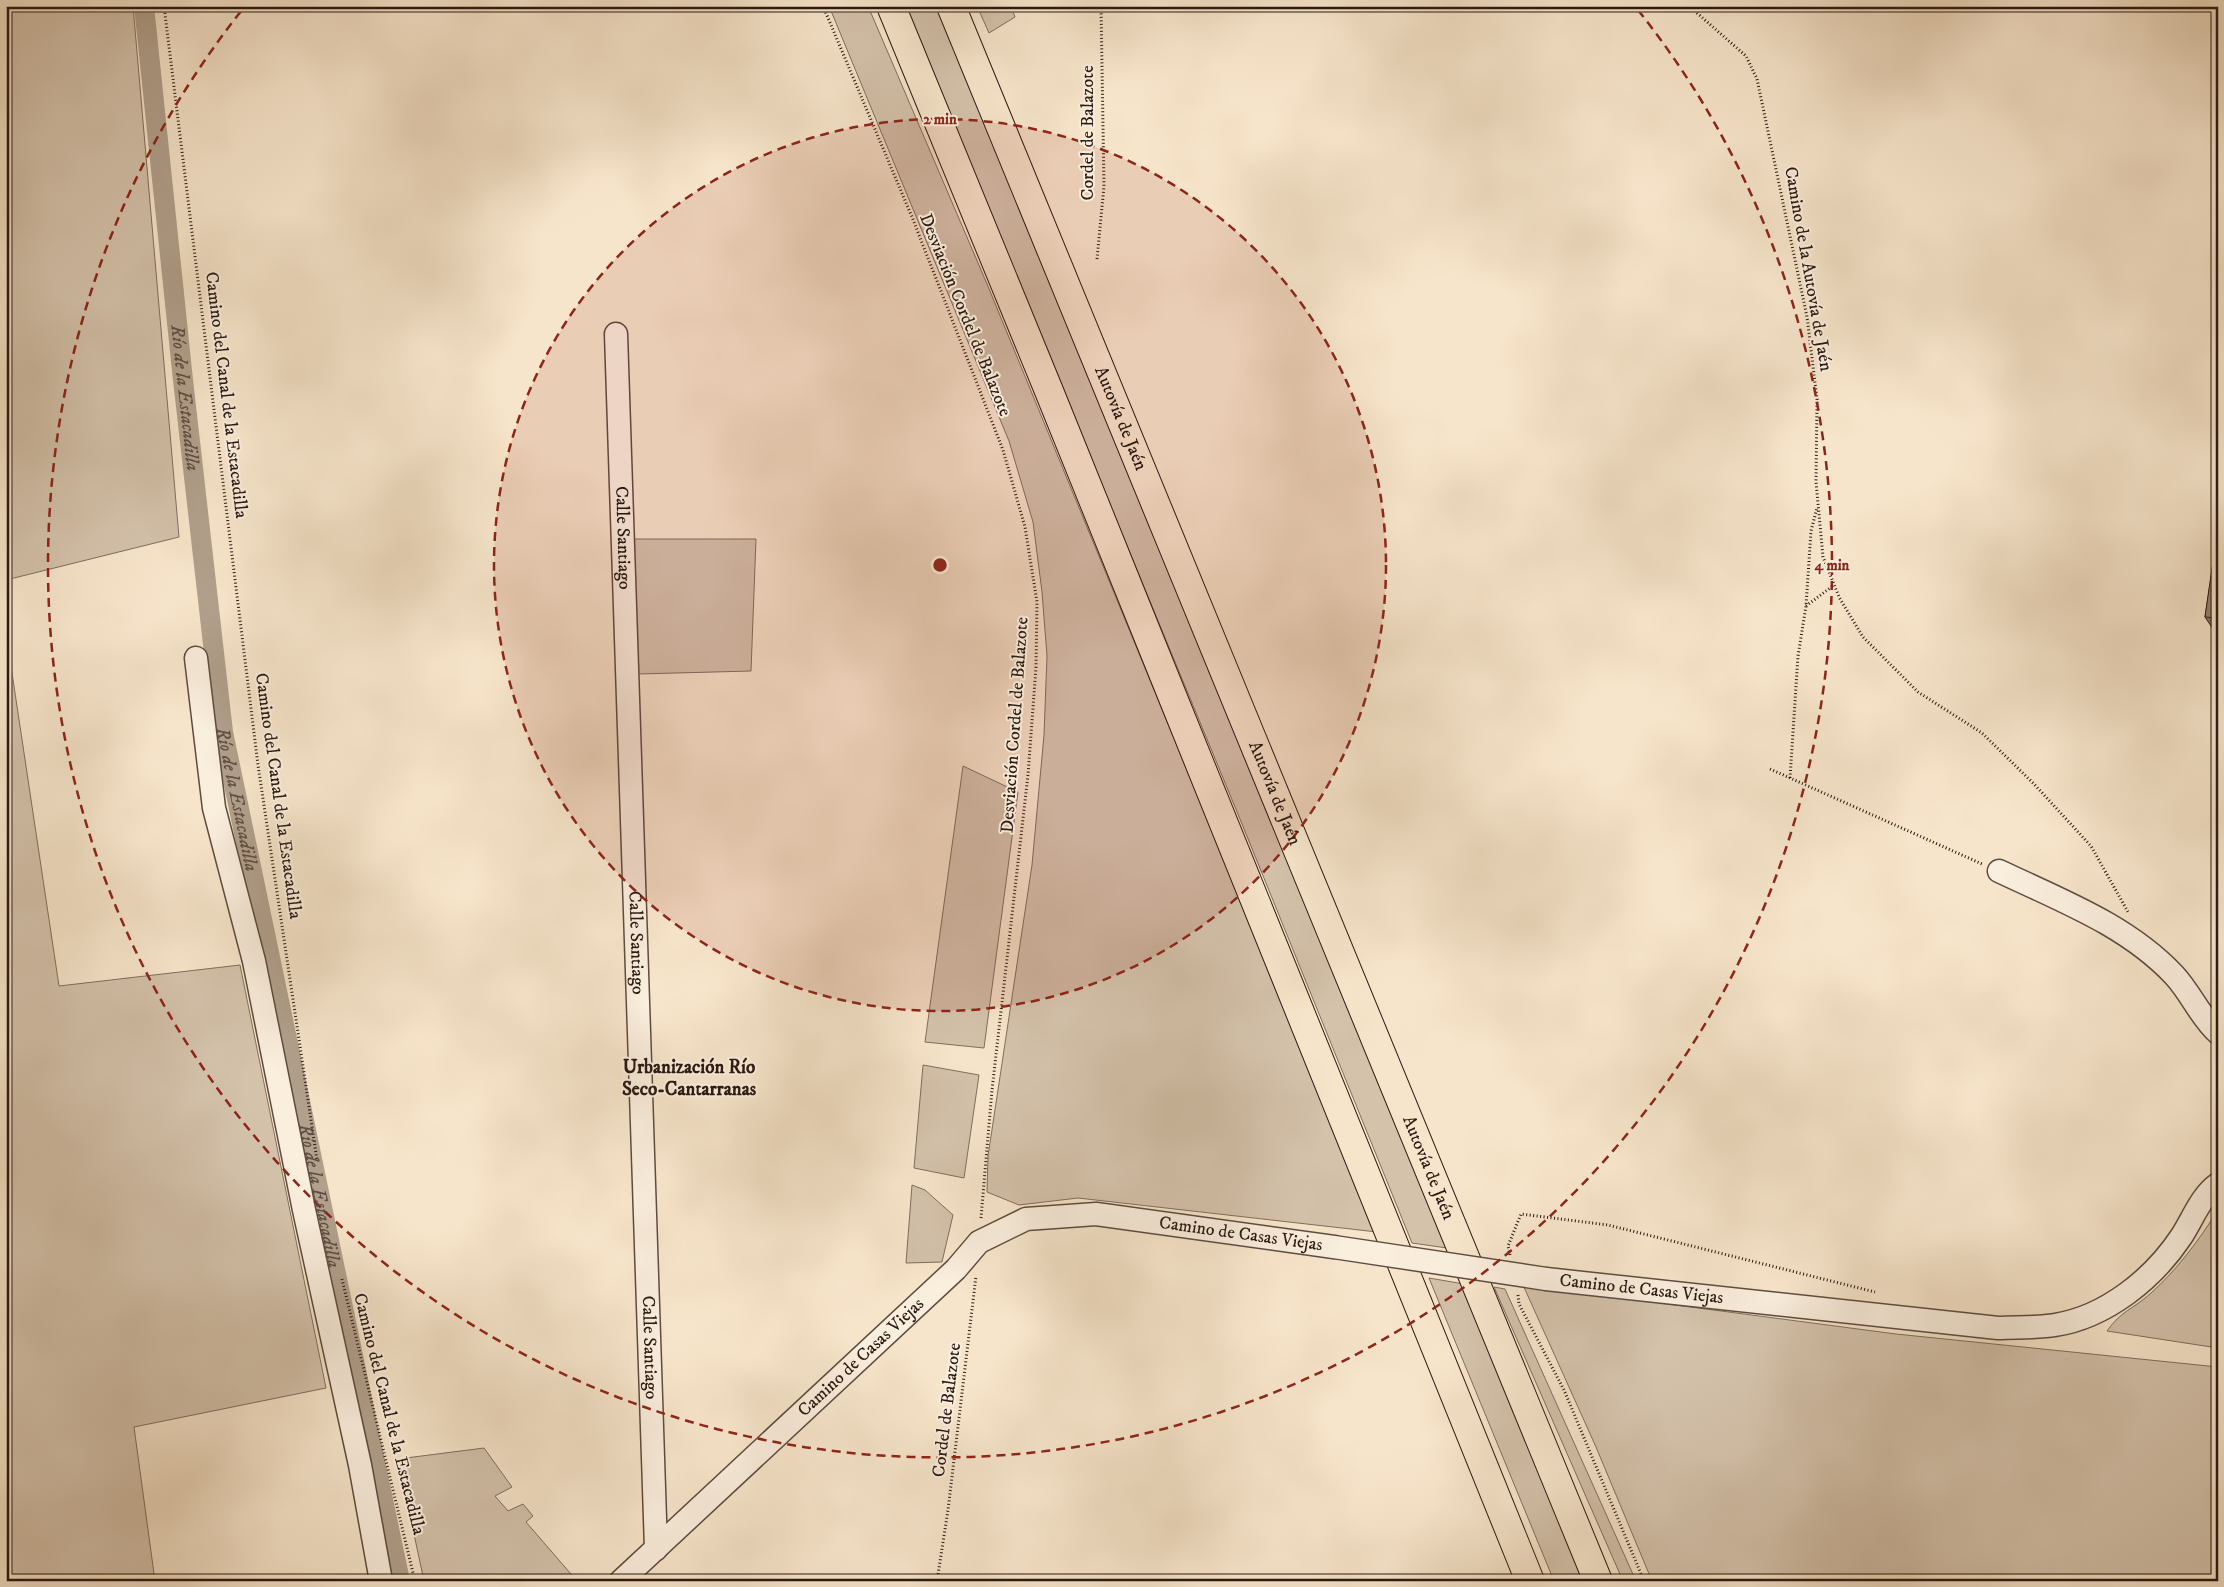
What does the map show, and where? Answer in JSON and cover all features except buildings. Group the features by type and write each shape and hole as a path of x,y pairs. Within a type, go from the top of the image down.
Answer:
{"highway":[{"path":"891,6 1049,390 1530,1581"},
{"name":"Autovía de Jaén","path":"951,6 1598,1581"}],"street":[{"name":"Calle Santiago","path":"616,334 656,1549"},
{"path":"196,658 214,808 254,961 306,1219 360,1465 381,1581"},
{"path":"1998,871 2108,923 2147,950 2175,976 2210,1026 2218,1033"},
{"name":"Camino de Casas Viejas","path":"621,1581 956,1269 979,1242 1026,1219 1096,1214 1546,1279 1998,1328 2056,1325 2089,1315 2127,1293 2160,1266 2182,1236 2209,1190 2218,1184"}],"path":[{"name":"Camino del Canal de la Estacadilla","path":"164,6 258,765 318,1167"},
{"name":"Desviación Cordel de Balazote","path":"823,6 912,217 1003,450 1026,527 1036,602 1036,667 1028,775 992,1090 979,1242"},
{"name":"Cordel de Balazote","path":"1096,259 1104,186 1101,6"},
{"name":"Camino de la Autovía de Jaén","path":"1689,6 1746,56 1758,79 1807,317 1816,399 1816,482 1823,557 1834,585 1863,637 1876,651 1918,692 1982,732 2034,784 2090,846 2130,916"},
{"path":"1790,778 1798,656 1806,606 1811,531 1818,504"},
{"path":"1806,606 1834,585"},
{"path":"1770,769 1998,871"},
{"path":"1510,1256 1508,1246 1521,1214 1608,1225 1876,1293"},
{"name":"Cordel de Balazote","path":"937,1581 950,1501 979,1242"},
{"name":"Camino del Canal de la Estacadilla","path":"341,1274 415,1581"},
{"path":"1517,1294 1519,1304 1564,1390 1644,1581"}],"shaded area":[{"path":"6,6 133,6 179,537 6,580"},
{"path":"829,6 868,6 987,284 1377,1232 1078,1198 1019,1205 987,1192 988,1156 1032,865 1044,735 1047,656 1042,592 1033,522 1009,441"},
{"path":"904,6 938,6 1447,1248 1412,1243 1240,819"},
{"path":"977,6 1011,6 1015,17 989,33"},
{"path":"634,539 756,539 751,671 638,674"},
{"path":"6,633 59,986 240,965 326,1388 134,1427 155,1581 6,1581"},
{"path":"963,766 1018,792 984,1048 925,1042"},
{"path":"923,1065 979,1075 964,1178 914,1168"},
{"path":"912,1185 925,1190 953,1215 942,1262 906,1263"},
{"path":"2218,1210 2218,1348 2107,1331 2122,1314 2144,1299 2169,1275"},
{"path":"1429,1278 1464,1284 1587,1581 1554,1581"},
{"path":"1523,1285 1896,1334 2218,1367 2218,1581 1652,1581 1596,1447"},
{"path":"1494,1287 1505,1289 1636,1581 1623,1581"},
{"path":"484,1448 512,1487 495,1496 508,1511 523,1504 533,1516 526,1522 577,1581 424,1581 398,1459"}],"waterway":[{"name":"Río de la Estacadilla","path":"144,6 183,380 223,732 400,1581"}],"district":[{"name":"Urbanización Río Seco-Cantarranas","path":"689,1078"}]}
